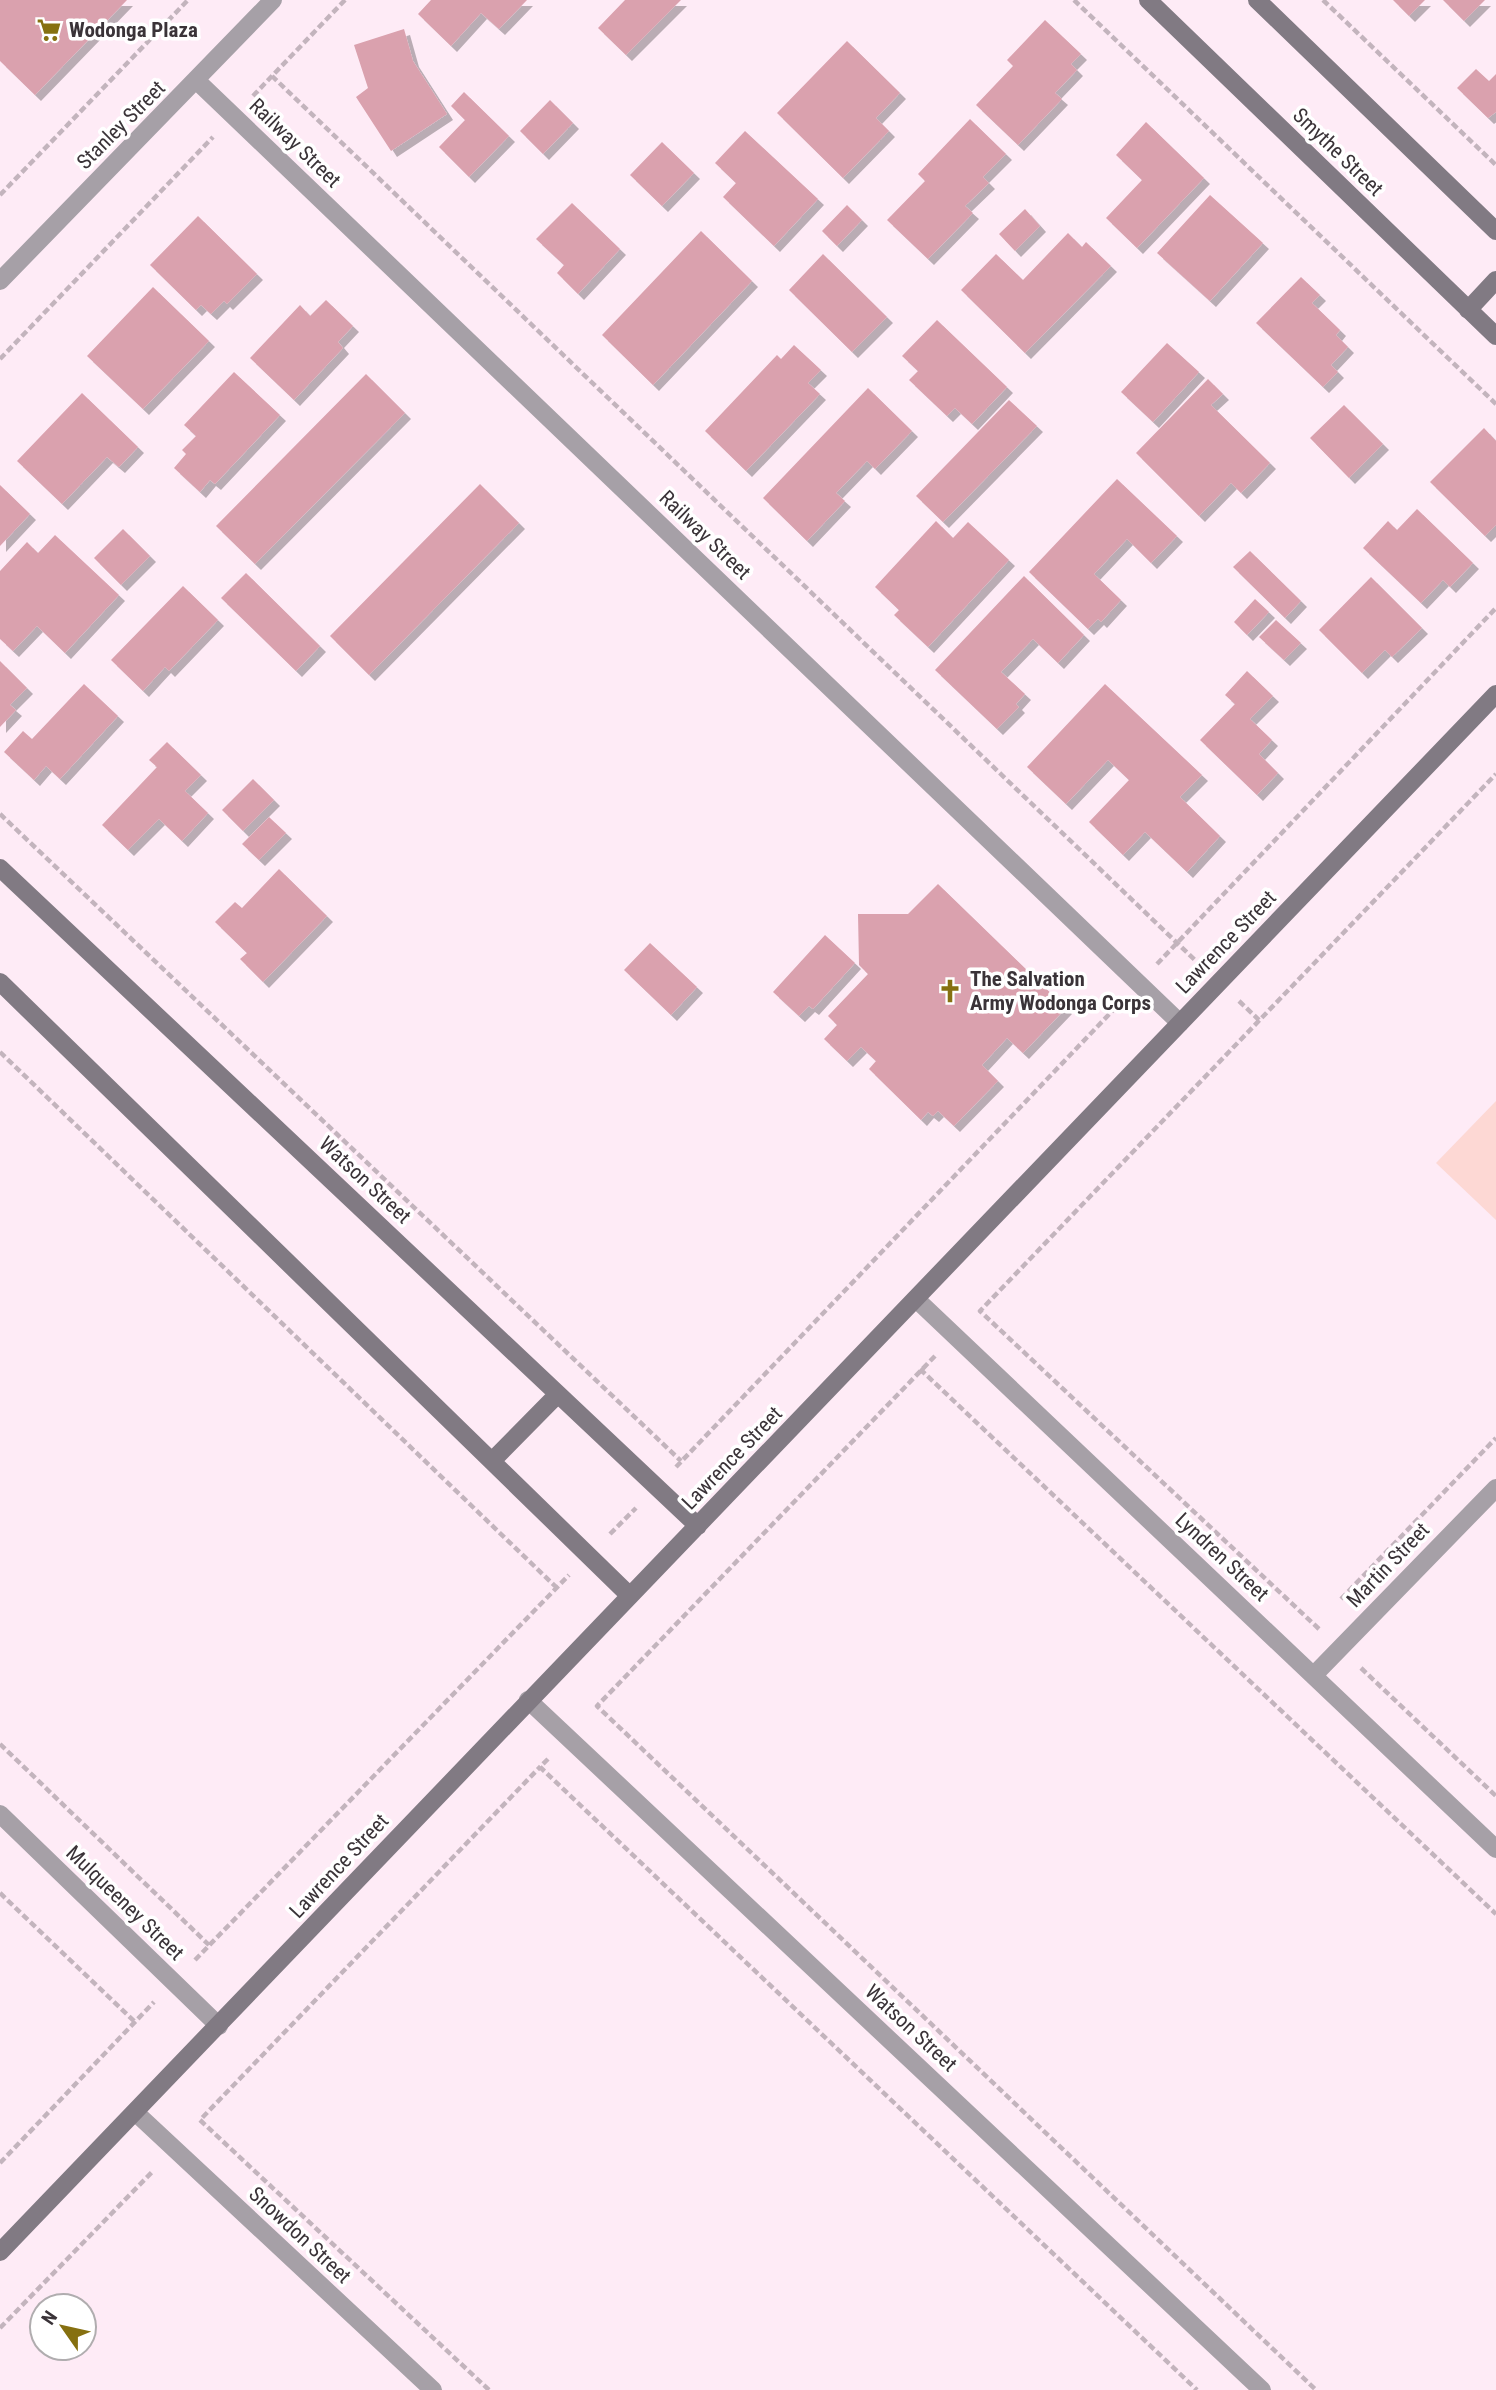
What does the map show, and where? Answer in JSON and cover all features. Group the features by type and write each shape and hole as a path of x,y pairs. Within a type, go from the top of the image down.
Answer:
{"street":[{"name":"Stanley Street","path":"0,281 273,0"},
{"name":"Smythe Street","path":"1148,0 1496,337"},
{"path":"1257,0 1496,231"},
{"name":"Railway Street","path":"197,81 1180,1023"},
{"path":"1468,310 1496,280"},
{"name":"Lawrence Street","path":"0,2252 1496,694"},
{"name":"Watson Street","path":"0,867 698,1526"},
{"path":"0,982 629,1595"},
{"name":"Lyndren Street","path":"916,1299 1496,1849"},
{"path":"493,1460 558,1394"},
{"name":"Martin Street","path":"1314,1675 1496,1488"},
{"name":"Watson Street","path":"528,1700 1262,2390"},
{"name":"Mulqueeney Street","path":"0,1814 219,2025"},
{"name":"Snowdon Street","path":"136,2113 433,2390"}],"path":[{"path":"0,195 188,0"},
{"path":"0,359 345,0"},
{"path":"1074,0 1496,404"},
{"path":"1323,0 1496,165"},
{"path":"272,76 1177,943"},
{"path":"0,2163 209,1945 657,1488 1496,608"},
{"path":"1496,774 980,1311 1496,1796"},
{"path":"0,814 681,1461"},
{"path":"0,1052 557,1588"},
{"path":"0,2328 175,2149 920,1369 1496,1913"},
{"path":"1335,1606 1496,1438"},
{"path":"1316,1626 1325,1616"},
{"path":"597,1706 1315,2390"},
{"path":"0,1744 209,1945"},
{"path":"540,1767 1197,2390"},
{"path":"0,1893 135,2022"},
{"path":"201,2120 489,2390"}],"shaded area":[{"path":"1496,1101 1496,1220 1436,1163"}],"building":[{"name":"Wodonga Plaza","path":"0,0 127,0 35,95 0,61"},
{"path":"431,0 527,0 499,29 481,13 451,46 418,14"},
{"path":"625,0 681,0 626,55 598,28"},
{"path":"1393,0 1425,0 1409,16"},
{"path":"1443,0 1485,0 1464,21"},
{"path":"1045,20 1081,54 1071,64 1077,70 1055,93 1062,99 1018,145 976,105 1013,66 1007,60"},
{"path":"404,29 413,61 447,114 391,151 356,97 368,88 354,45"},
{"path":"847,41 900,93 876,118 889,131 843,178 777,113"},
{"path":"1476,69 1489,81 1496,74 1496,112 1488,118 1457,88"},
{"path":"464,92 509,136 469,177 439,147 465,120 451,106"},
{"path":"550,100 573,123 543,154 520,131"},
{"path":"970,119 1006,154 983,177 989,183 965,206 973,213 928,259 887,220 925,181 918,174"},
{"path":"1146,122 1204,178 1137,248 1106,218 1142,180 1116,155"},
{"path":"745,131 818,199 774,246 723,197 736,183 715,163"},
{"path":"662,142 694,173 662,206 630,175"},
{"path":"1210,195 1263,243 1210,301 1157,253"},
{"path":"572,203 620,249 578,294 557,273 564,265 536,239"},
{"path":"847,205 862,220 837,246 822,231"},
{"path":"1025,209 1040,226 1015,251 999,234"},
{"path":"198,216 257,274 227,304 224,301 211,314 201,305 196,310 150,265"},
{"path":"701,231 752,281 653,385 602,335"},
{"path":"1068,233 1082,247 1086,242 1111,266 1025,353 961,290 996,254 1023,280"},
{"path":"823,254 887,317 852,352 789,290"},
{"path":"1301,277 1320,295 1312,303 1340,330 1336,335 1348,347 1331,365 1338,372 1323,387 1256,323"},
{"path":"153,287 209,341 143,409 87,356"},
{"path":"326,300 353,326 338,342 343,348 294,400 250,358 300,305 310,316"},
{"path":"937,320 1007,387 972,424 955,408 947,416 909,380 918,371 902,356"},
{"path":"1167,343 1199,372 1153,422 1121,392"},
{"path":"794,345 821,370 808,383 820,394 746,471 705,431 777,355 781,359"},
{"path":"234,372 280,415 215,484 210,480 200,492 174,468 186,454 182,450 196,436 184,425"},
{"path":"366,374 405,413 255,564 216,526"},
{"path":"1208,379 1223,394 1211,405 1270,463 1241,493 1231,483 1199,516 1136,453"},
{"path":"868,388 912,431 875,469 867,461 836,493 845,501 807,541 763,498"},
{"path":"82,393 138,447 119,467 107,457 62,504 17,461"},
{"path":"1009,400 1037,426 943,522 916,496"},
{"path":"1344,405 1383,444 1349,478 1310,438"},
{"path":"1484,428 1496,441 1496,525 1485,536 1430,482"},
{"path":"1117,479 1177,536 1151,563 1127,539 1094,574 1121,600 1101,622 1098,619 1088,629 1029,572"},
{"path":"480,484 519,523 369,675 330,636"},
{"path":"0,485 30,514 0,546"},
{"path":"1417,509 1473,563 1450,587 1443,580 1421,603 1363,548 1388,521 1397,530"},
{"path":"936,521 953,538 968,522 1009,560 928,647 894,615 899,610 875,587"},
{"path":"123,529 150,556 121,585 94,558"},
{"path":"55,535 119,595 65,653 37,626 13,651 0,639 0,571 27,542 38,553"},
{"path":"1250,551 1301,601 1285,618 1233,567"},
{"path":"246,573 320,646 296,671 221,598"},
{"path":"1024,576 1084,635 1058,663 1033,639 1001,672 1025,694 1016,704 1019,707 997,729 935,670"},
{"path":"1371,577 1422,628 1392,657 1385,650 1362,673 1319,630"},
{"path":"183,586 218,620 169,671 165,667 143,691 111,660"},
{"path":"1255,599 1269,612 1247,635 1234,622"},
{"path":"1276,620 1301,643 1284,660 1259,637"},
{"path":"0,661 27,688 10,705 16,710 0,727"},
{"path":"1247,671 1273,696 1250,719 1272,740 1259,754 1278,773 1257,795 1200,740 1235,704 1225,695"},
{"path":"84,684 118,716 60,779 46,766 34,780 4,752 23,731 32,739"},
{"path":"1105,684 1202,775 1180,797 1220,836 1187,872 1145,832 1123,855 1089,822 1129,780 1108,760 1066,804 1027,767"},
{"path":"167,742 201,775 185,791 208,813 182,841 159,819 128,850 102,825 157,767 149,760"},
{"path":"253,779 274,800 243,831 222,810"},
{"path":"269,817 286,833 259,860 242,844"},
{"path":"279,869 327,916 263,982 240,959 247,953 215,922 235,902 242,908"},
{"name":"The Salvation Army Wodonga Corps","path":"938,884 1066,1008 1023,1053 1007,1038 982,1065 998,1081 954,1126 938,1111 933,1116 928,1112 921,1120 869,1069 876,1061 861,1047 847,1061 824,1039 837,1025 828,1016 868,974 859,965 858,914 908,914"},
{"path":"825,935 855,963 813,1009 809,1006 799,1016 773,992"},
{"path":"650,943 697,987 671,1015 624,970"}],"place":[{"name":"Wodonga Plaza","path":"49,30"},
{"name":"The Salvation Army Wodonga Corps","path":"950,991"}]}
